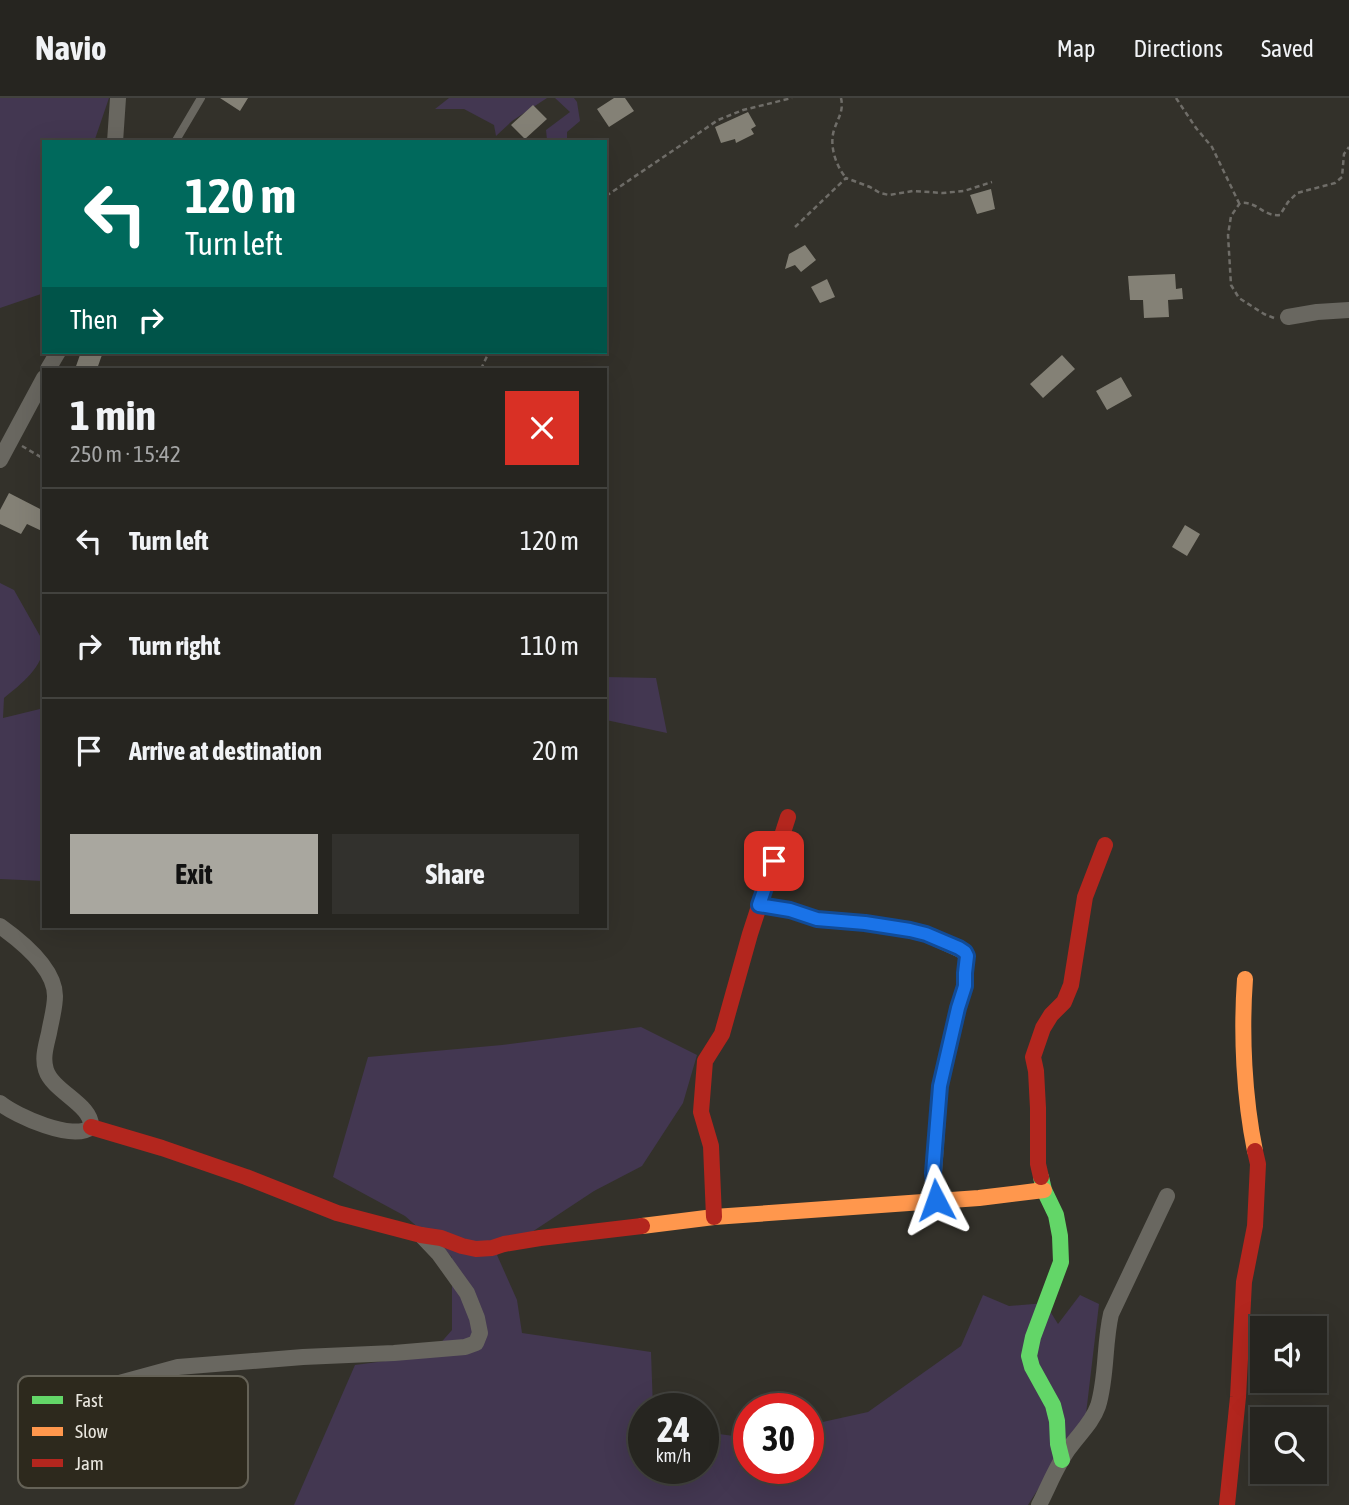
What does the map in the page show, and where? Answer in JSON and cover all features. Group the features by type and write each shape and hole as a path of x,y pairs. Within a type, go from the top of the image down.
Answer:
{"street":[{"path":"115,140 118,98"},
{"path":"1288,317 1349,310"},
{"path":"0,460 42,382"},
{"path":"714,1217 712,1146 701,1112 705,1061 722,1034 759,905 788,817"},
{"path":"1062,1460 1053,1405 1032,1367 1029,1356 1033,1337 1060,1262 1060,1236 1056,1215 1044,1190 1038,1164 1038,1108 1033,1057 1043,1028 1064,1002 1071,985 1085,897 1105,845"},
{"path":"759,905 790,910 817,919 910,930 926,934 965,952 965,986 940,1086 933,1173 936,1200"},
{"path":"0,926 31,952 50,975 55,994 44,1056 46,1070 51,1080 86,1112 92,1120 91,1127 86,1131 76,1132 38,1123 10,1111 0,1103"},
{"path":"1227,1505 1239,1385 1244,1282 1255,1226 1258,1164 1246,1094 1245,979"},
{"path":"91,1127 186,1156 337,1213 476,1249 540,1238 714,1217 979,1198 1044,1190"},
{"path":"1039,1505 1070,1447 1094,1416 1102,1392 1111,1314 1167,1196"},
{"path":"145,1376 178,1367 394,1353 465,1347 476,1343 480,1333 467,1293 439,1254 421,1235"}],"lane":[{"path":"176,140 201,98"}],"path":[{"path":"607,194 718,120 743,110 792,98"},
{"path":"841,98 843,107 832,136 836,162 846,178 889,195 913,191 964,191 992,182"},
{"path":"1176,98 1212,147 1240,203"},
{"path":"1288,317 1276,318 1264,314 1239,298 1231,285 1228,235 1231,216 1240,203 1248,202 1269,215 1280,215 1297,193 1335,183 1342,177 1344,154 1349,147"},
{"path":"794,227 846,178"},
{"path":"11,439 42,458"}],"shaded area":[{"path":"0,98 109,98 95,140 42,140 42,294 0,308"},
{"path":"449,98 547,98 512,121 496,136 494,125 464,109 435,109"},
{"path":"555,98 574,98 580,121 567,132 567,140 547,140 546,130 570,112"},
{"path":"0,583 14,590 42,639 42,655 36,667 4,698 3,718 42,708 42,881 0,879"},
{"path":"607,677 656,678 667,733 607,720"},
{"path":"641,1027 697,1055 683,1103 642,1166 594,1191 497,1255 517,1300 522,1333 651,1352 652,1393 628,1393 628,1484 719,1484 719,1434 733,1436 733,1484 824,1484 824,1422 868,1412 961,1346 983,1295 1009,1306 1045,1303 1058,1324 1080,1295 1099,1304 1086,1414 1028,1505 294,1505 355,1365 430,1355 452,1330 452,1257 405,1216 333,1177 368,1057 502,1045"}],"building":[{"path":"220,98 248,98 240,111"},
{"path":"614,98 625,98 634,111 609,127 597,109"},
{"path":"533,105 547,119 525,139 511,125"},
{"path":"748,112 756,126 751,129 754,134 736,143 735,139 721,143 715,127"},
{"path":"991,189 995,209 977,214 970,195"},
{"path":"805,245 816,260 801,272 795,265 785,269 789,254"},
{"path":"1175,274 1176,289 1182,288 1183,299 1168,300 1169,317 1144,318 1143,300 1130,300 1128,276"},
{"path":"827,279 835,297 820,303 811,287"},
{"path":"80,354 102,354 97,368 75,368"},
{"path":"1062,355 1075,369 1043,398 1030,384"},
{"path":"1121,377 1132,396 1107,410 1096,391"},
{"path":"9,493 42,510 42,531 27,524 21,534 0,524 0,510"},
{"path":"1185,525 1200,534 1187,556 1172,547"}],"traffic: fast":[{"path":"1041,1177 1056,1215 1061,1262 1033,1337 1029,1356 1032,1367 1053,1405 1062,1460"}],"traffic: slow":[{"path":"1245,979 1244,1065 1255,1151"},
{"path":"642,1226 714,1217 979,1198 1044,1190"}],"traffic: jam":[{"path":"714,1217 711,1146 701,1112 705,1061 722,1034 750,934 788,817"},
{"path":"1041,1177 1038,1164 1038,1108 1033,1057 1043,1028 1064,1002 1071,985 1085,897 1105,845"},
{"path":"91,1127 246,1177 337,1213 476,1249 540,1238 642,1226"},
{"path":"1227,1505 1238,1397 1244,1282 1255,1226 1258,1164 1255,1151"}],"route":[{"path":"774,861 759,905 790,910 817,919 910,930 959,948 967,956 965,986 940,1086 933,1173 936,1200"}]}
